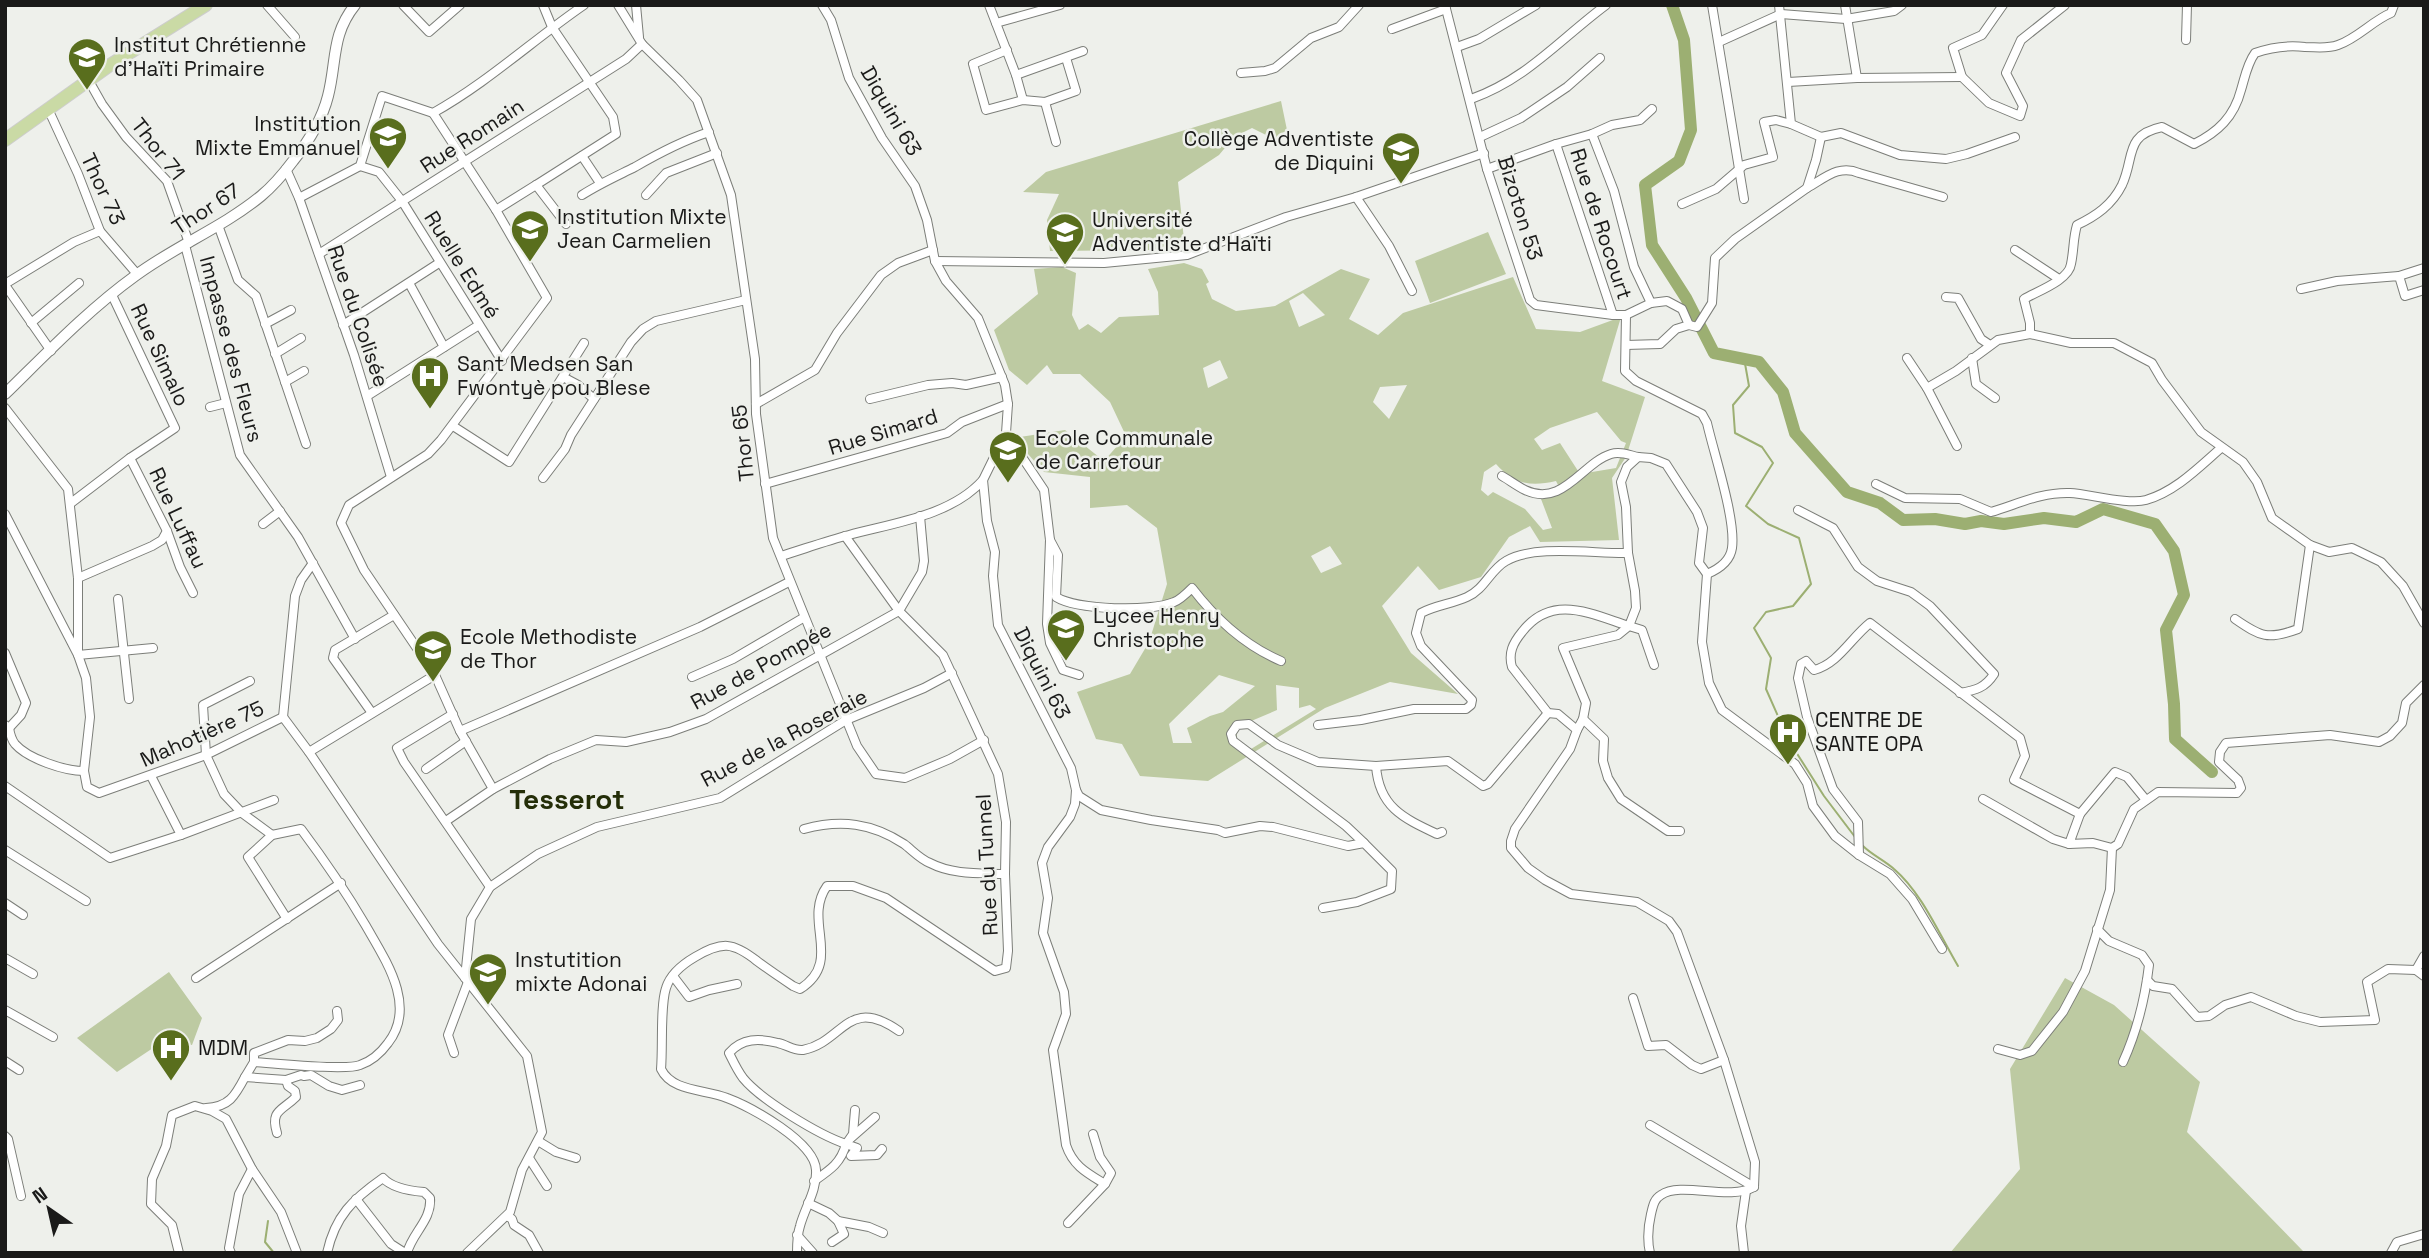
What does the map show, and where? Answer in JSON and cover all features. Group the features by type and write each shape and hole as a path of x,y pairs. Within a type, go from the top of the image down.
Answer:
{"main road":[{"path":"5,140 89,81 206,5"}],"street":[{"path":"267,5 295,37"},
{"name":"Thor 67","path":"5,394 85,316 137,274 263,195 309,141 321,119 329,94 333,55 341,25 355,5"},
{"path":"404,5 429,32 460,5"},
{"path":"496,210 616,134 613,117 552,27 543,5"},
{"path":"433,113 477,85 584,5"},
{"name":"Thor 65","path":"618,5 640,41 697,100 717,153 730,195 755,359 756,404 773,538 803,618 857,746 876,774 905,778 950,759 984,740"},
{"path":"636,5 640,41"},
{"name":"Diquini 63","path":"822,5 835,30 849,78 882,138 915,186 928,220 935,261 946,281 978,318 1002,377 1008,404 1006,433 983,480 987,522 995,552 993,576 998,625 1071,768 1076,790"},
{"path":"989,5 1023,100"},
{"path":"996,23 1060,5"},
{"path":"1241,73 1275,68 1311,37 1339,27 1359,5"},
{"path":"1457,47 1479,38 1536,5"},
{"path":"1471,99 1493,91 1530,69 1606,5"},
{"path":"1712,5 1744,199"},
{"path":"1845,5 1857,78"},
{"path":"1719,42 1780,10 1846,19 1894,11 1902,5"},
{"path":"2003,5 1982,35 1953,48 1962,77 1989,103 2020,116 2023,106 2006,73 2021,40 2065,5"},
{"path":"2186,40 2187,5"},
{"path":"2030,334 2024,299 2066,275 2071,267 2073,236 2077,225 2103,211 2113,200 2127,172 2133,144 2141,135 2162,127 2193,144 2224,125 2240,95 2245,73 2255,53 2283,46 2323,48 2339,45 2391,13 2394,5"},
{"path":"1392,29 1445,7"},
{"name":"Bizoton 53","path":"1445,7 1487,169 1533,303 1613,315 1626,315 1651,303"},
{"path":"1780,10 1791,124"},
{"name":"Rue Romain","path":"319,254 626,59 640,41"},
{"path":"1007,50 973,64 984,109 1023,100 1045,102 1076,91 1066,58"},
{"path":"1016,75 1083,51"},
{"path":"1480,137 1521,118 1567,86 1600,58"},
{"path":"1788,82 1962,77"},
{"name":"Thor 71","path":"89,81 102,104 127,137 167,181 187,244"},
{"path":"299,198 360,166 382,96 433,113 496,210 547,298 453,426 428,454 349,505 341,523 364,569 435,675 460,731 493,789"},
{"path":"1045,102 1056,142"},
{"path":"1487,169 1612,125 1640,120 1652,109"},
{"name":"Thor 73","path":"48,111 78,174 100,231 137,274"},
{"path":"1682,204 1716,189 1744,165 1773,157 1764,122 1776,120 1821,137 1840,133 1900,155 1946,159 2015,137"},
{"path":"582,195 681,141 709,132"},
{"path":"1592,134 1614,191 1634,267 1651,303 1668,301 1682,309 1693,326"},
{"path":"1807,188 1821,137"},
{"name":"Rue de Rocourt","path":"1556,144 1613,315"},
{"path":"646,195 666,173 717,153"},
{"path":"935,261 1104,263 1186,255 1286,216 1356,197 1484,153"},
{"path":"582,156 600,183"},
{"name":"Ruelle Edmé","path":"360,166 379,172 402,201 502,360"},
{"name":"Rue du Colisée","path":"286,169 319,254 391,477"},
{"path":"1626,345 1660,344 1676,329 1693,326 1703,319 1712,303 1715,258 1735,239 1807,188 1838,171 1849,169 1943,197"},
{"path":"536,185 566,223"},
{"path":"1356,197 1389,246 1412,291"},
{"path":"218,225 238,280 256,296 306,444"},
{"path":"51,351 5,285 74,242 100,231"},
{"name":"Impasse des Fleurs","path":"187,244 240,455 280,510 355,639"},
{"path":"756,404 815,370 837,333 881,275 898,263 933,250"},
{"path":"2015,250 2059,279"},
{"path":"343,325 439,263"},
{"path":"2301,289 2336,281 2399,276 2424,268"},
{"path":"2399,276 2404,296 2424,290"},
{"path":"409,282 444,346"},
{"path":"31,323 79,283"},
{"name":"Rue Simalo","path":"71,503 175,428 112,295"},
{"path":"1946,297 1958,299 1981,339 1990,345"},
{"path":"543,478 565,449 631,342 643,329 656,321 746,300"},
{"path":"265,324 291,310"},
{"path":"1626,315 1625,372 1636,381 1702,414 1707,423 1732,527 1732,550 1722,568 1707,574"},
{"path":"367,396 479,325"},
{"path":"1927,388 1998,340 2030,334 2071,343 2114,343 2152,363 2201,432 2243,462 2252,472 2272,518 2310,545 2329,552 2351,548 2381,562 2403,586 2424,622"},
{"path":"275,354 301,338"},
{"path":"453,426 509,462 584,342"},
{"path":"1907,358 1927,388 1957,446"},
{"path":"1972,358 1976,384 1995,398"},
{"path":"285,382 304,371"},
{"path":"563,377 578,385 594,399"},
{"path":"870,399 928,385 966,385 1002,377"},
{"path":"210,407 226,403"},
{"name":"Rue Simard","path":"765,484 947,433 962,422 1008,404"},
{"path":"5,408 68,489 78,578 78,655"},
{"path":"1006,433 1044,490 1049,540 1047,624 1050,643 1063,670 1079,675"},
{"path":"1876,484 1906,498 1960,499 1991,512 2036,495 2069,493 2143,501 2165,492 2192,475 2221,448"},
{"path":"1502,476 1527,492 1549,494 1574,483 1592,464 1610,454 1651,458 1667,464 1697,512 1703,528 1699,563 1707,574 1702,642 1709,683 1722,710 1795,764 1807,783 1814,806 1835,836 1890,874 1912,899 1942,949"},
{"path":"1638,457 1627,467 1621,482 1636,608 1629,626 1618,635 1563,648 1586,703 1583,719 1570,749 1516,828 1511,848 1528,868 1571,894 1632,900 1669,921 1677,932 1724,1060 1755,1161 1741,1226 1744,1253"},
{"name":"Rue Luffau","path":"130,458 167,531 193,593"},
{"path":"781,556 919,516 959,500 972,492 983,480"},
{"path":"263,524 280,510"},
{"path":"1798,510 1833,528 1858,568 1877,581 1911,592 1930,606 1974,650 1994,674 1978,690 1960,694"},
{"path":"5,514 78,655 86,678 90,717 84,771 71,771 50,765 16,745 10,737 7,726 21,715 26,704 5,653"},
{"path":"899,611 922,572 925,561 919,516"},
{"path":"78,578 152,546 162,540 167,531"},
{"name":"Rue du Tunnel","path":"673,976 691,959 716,946 727,944 746,952 800,989 812,981 820,969 822,955 817,907 820,897 827,886 842,885 874,892 886,898 995,971 1006,968 1006,822 999,774 943,655 899,611 845,536"},
{"path":"1049,540 1058,555 1056,597 1067,604 1146,609 1175,602 1192,589 1208,609 1256,649 1281,661"},
{"path":"2235,619 2257,635 2277,637 2298,629 2310,545"},
{"path":"1318,725 1362,720 1414,709 1466,709 1472,700 1421,646 1416,633 1421,613 1433,606 1468,597 1485,584 1493,571 1507,560 1524,555 1541,551 1628,553"},
{"path":"283,717 295,596 301,580 313,563"},
{"path":"460,731 700,627 789,582"},
{"path":"118,599 130,699"},
{"path":"1577,730 1558,714 1548,713 1512,667 1512,646 1529,623 1549,611 1562,609 1576,610 1642,630 1654,665"},
{"name":"Rue de Pompée","path":"446,821 493,789 596,740 626,742 670,732 706,719 899,611"},
{"path":"372,713 333,658 335,650 394,615"},
{"path":"692,677 733,659 803,618"},
{"path":"1859,855 1858,822 1833,789 1807,717 1798,678 1801,664 1806,661 1814,670 1825,667 1870,623 2020,738 2025,757 2014,780 2080,814"},
{"path":"78,655 153,648"},
{"name":"Rue de la Roseraie","path":"454,1053 448,1035 466,980 471,919 490,887 538,853 597,827 719,798 846,720 953,673"},
{"path":"309,752 435,675"},
{"path":"250,681 203,705 206,755 224,794 242,813 272,835"},
{"path":"1983,799 2053,839 2069,844 2093,843 2112,848 2118,844 2134,809 2158,792 2237,793 2241,788 2238,780 2220,762 2220,752 2226,743 2330,735 2379,742 2390,736 2402,723 2406,703 2424,685"},
{"path":"1323,908 1357,902 1391,889 1392,872 1346,826 1233,741 1231,734 1237,725 1249,724 1278,745 1311,760 1376,766 1448,761 1485,785 1548,713"},
{"path":"453,714 397,748 490,887"},
{"name":"Mahotière 75","path":"84,771 87,787 99,793 206,755 283,717 438,944 527,1056 542,1132 523,1170 507,1216"},
{"path":"1583,719 1604,739 1603,761 1608,778 1621,799 1668,831 1681,831"},
{"path":"426,769 466,741"},
{"path":"1376,766 1379,791 1390,805 1417,824 1437,834 1442,832"},
{"path":"2069,844 2080,814 2115,772 2127,777 2146,800"},
{"path":"151,776 181,835"},
{"path":"5,786 110,858 274,800"},
{"path":"1076,790 1079,796 1101,810 1151,820 1225,832 1260,826 1273,827 1348,846 1364,843"},
{"path":"1076,790 1070,817 1048,847 1042,863 1048,898 1043,933 1064,992 1066,1014 1053,1050 1066,1145 1077,1166 1105,1184"},
{"path":"804,829 834,825 870,826 905,845 928,863 955,872 1005,874"},
{"path":"254,1062 357,1067 379,1055 398,1031 399,994 389,967 341,883 301,829 272,835 248,858 287,919"},
{"path":"1998,1049 2020,1055 2032,1051 2068,1002 2085,971 2110,890 2112,848"},
{"path":"5,850 86,901"},
{"path":"196,978 341,883"},
{"path":"5,903 23,915"},
{"path":"2097,929 2109,941 2142,955 2149,965 2133,1040 2123,1062"},
{"path":"2416,970 2424,956"},
{"path":"5,958 33,974"},
{"path":"2147,980 2153,986 2172,989 2197,1017 2209,1016 2225,1005 2251,997 2320,1023 2375,1020 2367,982 2388,969 2416,970 2424,976"},
{"path":"737,984 689,997 673,976 666,988 664,1002 660,1069 665,1078 674,1084 727,1098 799,1141 816,1169 811,1201 797,1235 797,1253"},
{"path":"1633,998 1648,1046 1666,1045 1701,1069 1724,1060"},
{"path":"5,1010 53,1037"},
{"path":"226,1119 254,1062 254,1053 288,1041 317,1038 331,1029 338,1020 337,1011"},
{"path":"851,1156 857,1148 848,1141 795,1117 761,1094 743,1078 729,1053 738,1043 753,1040 778,1043 799,1051 814,1047 849,1021 866,1018 885,1021 899,1031"},
{"path":"5,1061 19,1070"},
{"path":"246,1077 286,1080 311,1075 342,1090 360,1085"},
{"path":"277,1133 274,1121 277,1113 296,1097 295,1091 288,1086 286,1080"},
{"path":"202,1108 219,1107 233,1100"},
{"path":"180,1253 176,1247 172,1225 151,1204 152,1179 166,1146 172,1115 195,1106 226,1119 251,1169 281,1212 298,1253"},
{"path":"814,1181 841,1159 855,1110"},
{"path":"848,1141 875,1117"},
{"path":"1650,1125 1750,1189"},
{"path":"1068,1223 1105,1184 1111,1170 1100,1157 1093,1134"},
{"path":"5,1136 8,1139 21,1196"},
{"path":"538,1141 556,1152 576,1158"},
{"path":"841,1159 877,1155 882,1149"},
{"path":"529,1158 547,1186"},
{"path":"231,1253 229,1248 239,1194 251,1169"},
{"path":"327,1253 331,1232 356,1199 383,1178 388,1184 424,1192 430,1198 428,1214 406,1253 391,1244 356,1199"},
{"path":"1650,1253 1649,1221 1654,1201 1662,1194 1673,1190 1750,1189"},
{"path":"808,1203 830,1213 838,1221 844,1234 832,1242"},
{"path":"467,1253 507,1216 514,1226 529,1236 539,1253"},
{"path":"838,1221 869,1227 883,1233"},
{"path":"2391,1253 2398,1242 2424,1234"},
{"path":"797,1235 813,1253"}],"green space":[{"path":"1281,101 1287,130 1274,139 1252,128 1234,137 1219,155 1178,182 1184,240 1153,250 1050,251 1047,220 1059,194 1023,192 1046,172"},
{"path":"1488,232 1506,274 1430,303 1415,261"},
{"path":"1184,263 1202,269 1209,282 1206,284 1212,299 1236,311 1275,306 1341,269 1370,279 1349,319 1378,335 1403,313 1513,277 1536,329 1580,332 1621,317 1602,381 1645,397 1626,457 1612,478 1619,540 1540,542 1530,526 1509,537 1481,577 1439,590 1418,566 1382,606 1411,653 1458,694 1390,682 1325,708 1208,781 1140,776 1122,744 1096,739 1077,692 1130,674 1149,642 1167,584 1157,528 1127,505 1090,508 1090,477 1044,472 1020,445 1020,437 1065,430 1104,461 1126,436 1110,402 1080,374 1053,374 1047,365 1027,385 1009,370 994,330 1038,294 1034,269 1062,267 1076,273 1072,315 1079,330 1088,324 1101,333 1119,317 1159,315 1158,292 1148,269","holes":["1303,293 1325,315 1299,327 1289,301","1220,360 1228,378 1208,388 1203,368","1407,385 1389,419 1373,402 1380,387","1597,412 1621,441 1626,443 1616,468 1580,474 1560,443 1542,450 1534,439 1550,428","1496,464 1509,476 1530,484 1556,481 1560,489 1541,499 1552,528 1543,530 1525,509 1493,492 1488,496 1481,490 1484,472","1330,546 1342,564 1321,573 1311,556","1219,675 1255,686 1223,712 1187,728 1192,743 1173,743 1169,724","1276,685 1299,688 1299,708 1310,705 1316,709 1251,749 1237,742 1237,727 1277,710"]},
{"path":"169,972 202,1018 192,1045 165,1040 117,1072 77,1038"},
{"path":"2065,978 2114,1005 2200,1082 2187,1132 2303,1253 1950,1253 2020,1169 2010,1069"}],"waterway":[{"path":"1672,5 1684,40 1691,130 1679,161 1645,185 1652,245 1686,298 1714,353 1759,362 1783,392 1795,433 1847,492 1880,503 1903,520 1935,519 1965,524 1981,521 2004,524 2044,518 2076,522 2103,509 2155,524 2174,551 2184,595 2166,630 2175,739 2212,772"},
{"path":"1744,358 1749,386 1733,405 1735,433 1762,447 1773,463 1746,506 1768,524 1799,538 1811,584 1793,606 1766,612 1754,628 1771,658 1766,689 1789,741 1824,796 1855,837"},
{"path":"1863,846 1894,869 1913,890 1958,966"},
{"path":"268,1221 265,1242 274,1253"}],"place":[{"name":"Institut Chrétienne d'Haïti Primaire","path":"87,91"},
{"name":"Institution Mixte Emmanuel","path":"388,170"},
{"name":"Collège Adventiste de Diquini","path":"1401,185"},
{"name":"Institution Mixte Jean Carmelien","path":"530,263"},
{"name":"Université Adventiste d’Haïti","path":"1065,266"},
{"name":"Sant Medsen San Fwontyè pou Blese","path":"430,410"},
{"name":"Ecole Communale de Carrefour","path":"1008,484"},
{"name":"Lycee Henry Christophe","path":"1066,662"},
{"name":"Ecole Methodiste de Thor","path":"433,683"},
{"name":"CENTRE DE SANTE OPA","path":"1788,766"},
{"name":"Instutition mixte Adonai","path":"488,1006"},
{"name":"MDM","path":"171,1082"}],"district":[{"name":"Tesserot","path":"567,799"}]}
